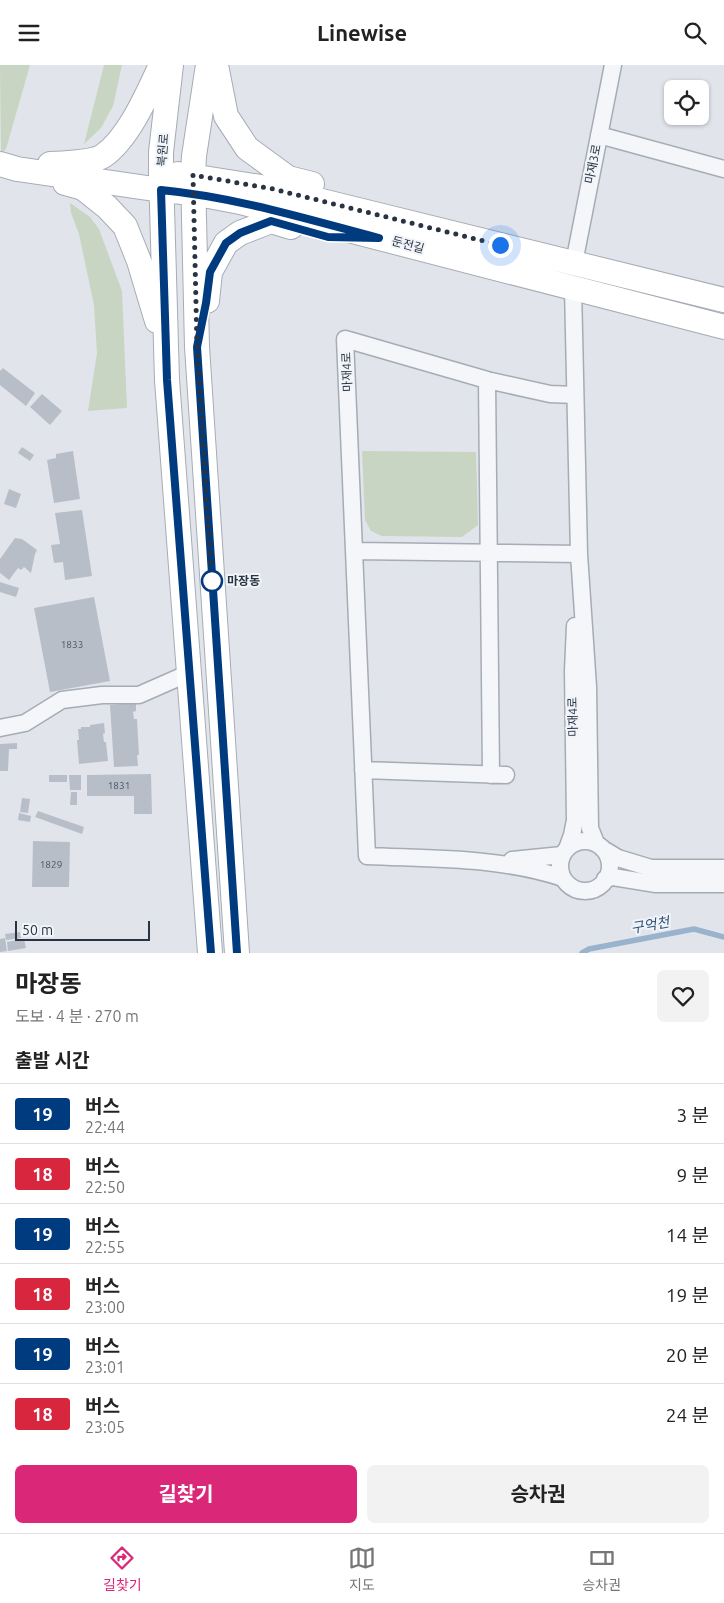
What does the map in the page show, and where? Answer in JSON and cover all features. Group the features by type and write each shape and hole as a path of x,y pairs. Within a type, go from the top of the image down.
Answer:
{"street":[{"path":"9,164 65,164 101,157 119,141 145,100 161,65"},
{"name":"북원로","path":"171,65 161,152 167,380 210,953"},
{"path":"208,65 194,156 197,347 237,953"},
{"path":"216,65 226,116 247,148 288,178 353,195 384,227"},
{"name":"마재3로","path":"574,263 613,65"},
{"path":"599,135 724,169"},
{"path":"9,164 83,188 107,207 125,226 139,261 166,347"},
{"name":"둔전길","path":"9,164 71,169 193,184 240,202 574,263 724,300"},
{"path":"197,347 210,272 226,243 240,233 271,221 328,237 384,227"},
{"name":"둔전길","path":"384,227 573,288 724,327"},
{"name":"마재4로","path":"573,288 579,554 588,687 590,828 599,846"},
{"name":"마재4로","path":"563,878 494,862 367,856 345,339 487,380 550,394 575,395"},
{"path":"363,770 498,775 489,553 487,380"},
{"path":"354,551 579,554"},
{"name":"마재4로","path":"494,862 564,852 572,835 575,820 572,671 579,554"},
{"path":"0,728 25,723 62,700 102,695 139,695 189,673"},
{"path":"599,846 608,855 610,863 609,872 605,879 600,885 584,891 568,884 560,870 564,852 580,841 588,841 599,846 618,857 651,868 724,868"},
{"path":"605,879 613,877 656,884 724,884"}],"green space":[{"path":"0,65 30,65 6,149 1,154"},
{"path":"104,65 122,65 113,106 101,128 84,144"},
{"path":"70,203 90,217 99,229 122,291 127,408 88,411 97,353 94,305 79,234 71,213"},
{"path":"362,451 476,452 478,525 462,537 382,536 371,531 365,520"}],"building":[{"path":"3,368 35,393 26,406 0,385 0,371"},
{"path":"42,394 62,411 50,425 30,407"},
{"path":"22,447 34,455 30,461 18,453"},
{"path":"73,451 80,499 54,503 47,460 56,458 56,454"},
{"path":"9,489 21,494 16,508 4,504"},
{"path":"82,510 92,576 65,580 63,562 54,563 51,545 60,544 55,513"},
{"path":"15,538 22,539 37,550 31,573 24,567 21,570 18,568 9,580 0,573 0,559"},
{"path":"0,582 19,588 16,597 0,592"},
{"path":"94,597 110,681 50,692 34,608"},
{"path":"136,703 136,711 133,712 134,719 137,719 138,766 114,767 110,705"},
{"path":"104,723 105,733 103,734 108,761 79,764 78,729"},
{"path":"17,743 17,749 9,749 8,771 0,771 0,744"},
{"path":"151,774 152,814 134,814 134,796 87,796 87,775"},
{"path":"49,775 67,775 67,782 49,782"},
{"path":"69,775 81,775 81,790 70,790"},
{"path":"71,792 77,792 77,805 70,805"},
{"path":"22,798 30,799 28,813 20,812"},
{"path":"38,811 84,827 82,834 35,817"},
{"path":"19,813 31,816 30,822 18,820"},
{"path":"33,841 70,842 69,887 32,887"},
{"path":"20,932 21,938 6,940 5,934"},
{"path":"5,938 7,951 0,952 0,939"},
{"path":"24,939 26,948 8,951 7,942"}],"waterway":[{"name":"구억천","path":"582,953 589,949 694,929 724,937"}],"bus line":[{"name":"19","path":"211,953 167,380 161,190 193,193 240,202 379,238 328,237 271,221 240,233 226,243 210,272 197,347 237,953"}],"place":[{"name":"마장동","path":"212,581"}],"route":[{"path":"212,581 212,585 197,347 193,175 273,189 500,245"}]}
